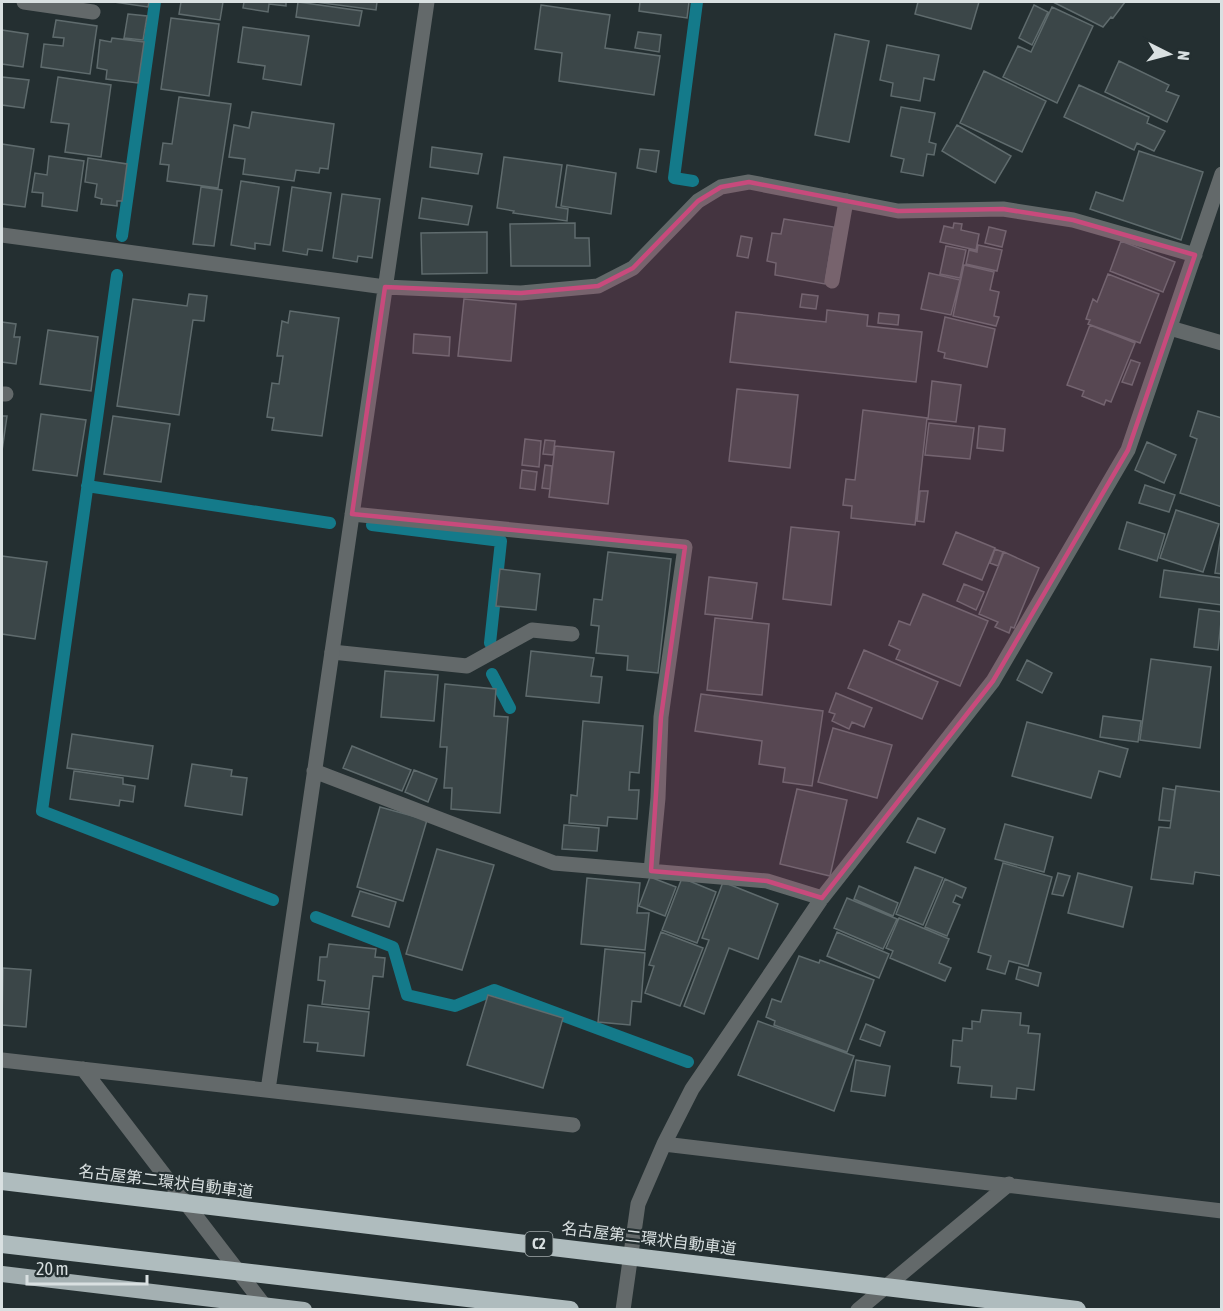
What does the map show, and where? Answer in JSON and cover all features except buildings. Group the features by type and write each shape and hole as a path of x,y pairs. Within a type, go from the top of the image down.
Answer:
{"highway":[{"name":"名古屋第二環状自動車道","path":"2,1181 1077,1310"},
{"path":"2,1244 570,1310"},
{"path":"2,1274 304,1310"}],"street":[{"path":"24,2 93,12"},
{"path":"268,1090 427,2"},
{"path":"623,1310 638,1204 664,1144 692,1089 822,898 993,681 1128,450 1221,174"},
{"path":"2,235 385,287 521,293 598,286 633,268 699,201 721,187 749,182 898,211 1003,209 1073,220 1195,255"},
{"path":"832,281 846,201"},
{"path":"1170,328 1221,343"},
{"path":"352,514 685,547 661,717 658,798 651,871"},
{"path":"332,652 467,666 532,630 572,634"},
{"path":"314,771 554,863 767,880 822,898"},
{"path":"2,1060 573,1125"},
{"path":"83,1069 264,1305"},
{"path":"664,1144 1221,1211"},
{"path":"858,1310 1009,1184"}],"highlighted area":[{"path":"749,182 898,211 1003,209 1073,220 1195,255 1128,450 993,681 822,898 767,881 651,871 661,717 685,547 352,514 385,287 521,293 598,286 633,268 698,201 721,187"}],"waterway":[{"path":"122,236 155,2"},
{"path":"693,181 674,178 697,2"},
{"path":"117,275 42,811 273,900"},
{"path":"87,486 330,523"},
{"path":"372,525 501,541 490,643"},
{"path":"492,674 510,708"},
{"path":"316,917 393,947 407,995 455,1006 494,990 688,1062"}]}
